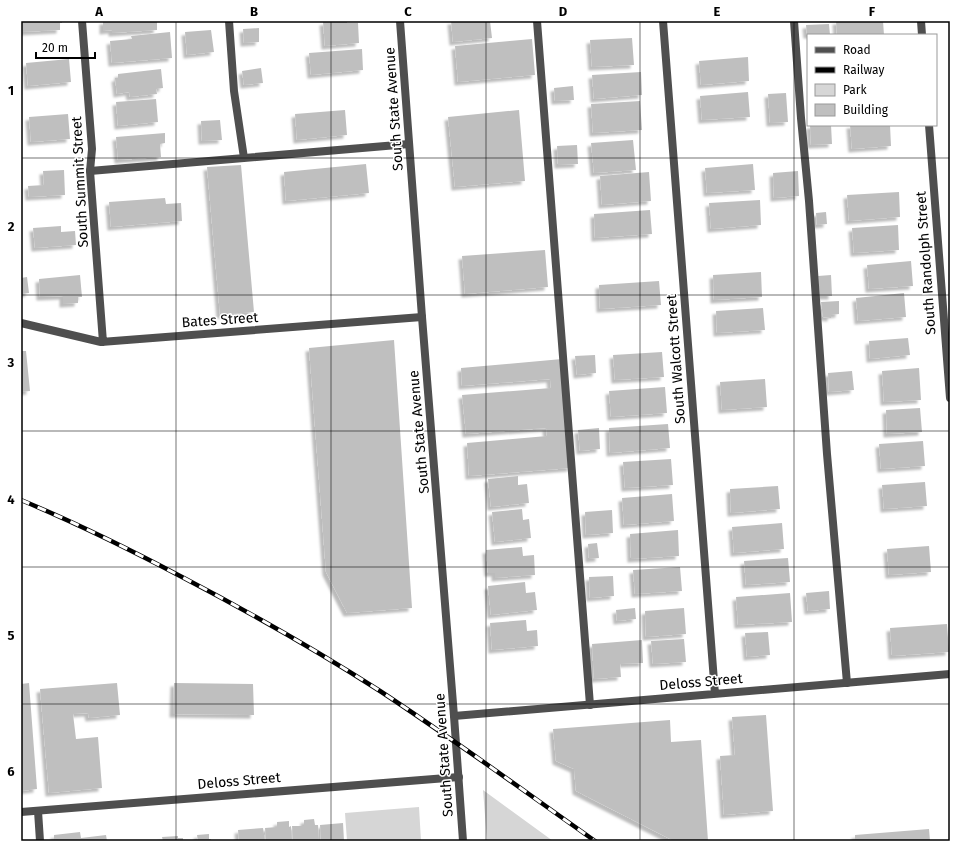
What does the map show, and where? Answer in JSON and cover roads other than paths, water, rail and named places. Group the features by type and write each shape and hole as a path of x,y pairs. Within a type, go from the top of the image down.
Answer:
{"street":[{"name":"South Summit Street","path":"82,21 92,149 90,171 103,342"},
{"path":"229,21 234,91 244,158"},
{"name":"South State Avenue","path":"400,21 463,841"},
{"path":"537,21 572,455 590,705"},
{"name":"South Walcott Street","path":"663,21 715,694"},
{"path":"794,21 809,201 827,454 847,683"},
{"path":"920,21 922,34"},
{"name":"South Randolph Street","path":"929,126 950,398"},
{"path":"90,171 409,144"},
{"name":"Bates Street","path":"21,323 103,342 422,317"},
{"name":"Deloss Street","path":"454,716 950,674"},
{"name":"Deloss Street","path":"21,812 459,777"},
{"path":"38,811 40,841"}],"railway":[{"path":"21,500 142,556 307,646 407,709 595,841"}]}
